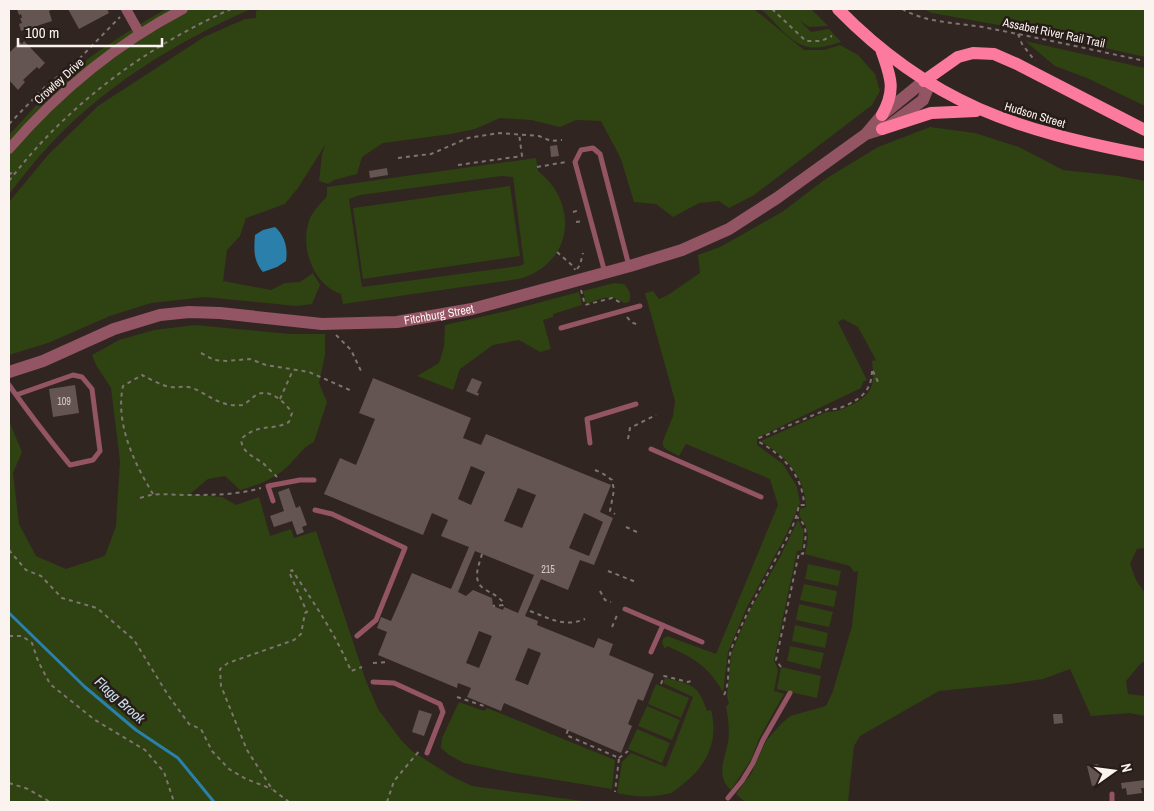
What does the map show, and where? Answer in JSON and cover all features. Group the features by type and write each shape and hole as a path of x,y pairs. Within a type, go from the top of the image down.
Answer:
{"main road":[{"name":"Hudson Street","path":"838,9 880,49 924,82 981,111 1047,134 1145,155"},
{"path":"880,49 892,85 890,98 882,115"},
{"path":"924,82 951,62 973,52 994,54 1145,130"},
{"path":"882,129 931,113 981,111"}],"street":[{"name":"Crowley Drive","path":"9,149 66,90 100,62 140,34 183,9"},
{"path":"123,13 140,34"},
{"path":"924,82 926,90 923,100 882,129 866,134 882,115 924,82"},
{"name":"Fitchburg Street","path":"9,372 43,361 114,329 160,315 189,312 220,313 322,324 397,322 463,311 606,273 682,250 729,229 777,198 866,134"}],"lane":[{"path":"606,273 575,162 580,150 593,148 600,154 630,266"},
{"path":"561,328 640,306"},
{"path":"9,385 16,395 70,465 93,460 100,452 92,389 82,377 73,374 16,395"},
{"path":"590,443 588,420 636,404"},
{"path":"651,449 761,498"},
{"path":"273,501 268,486 300,480 314,480"},
{"path":"315,510 332,514 405,548 376,620 357,636"},
{"path":"625,609 702,642"},
{"path":"651,652 663,625"},
{"path":"373,682 394,682 440,704 443,712 427,753"},
{"path":"728,798 742,781 753,763 763,740 790,693"},
{"path":"1112,794 1112,802"}],"path":[{"path":"9,181 57,125 126,68 173,38 231,9"},
{"path":"772,9 806,41 821,41 832,36"},
{"name":"Assabet River Rail Trail","path":"902,9 933,21 1018,34 1145,61"},
{"path":"9,124 44,88 80,58 123,13"},
{"path":"1018,34 1028,53 1035,59 1038,75"},
{"path":"398,158 431,154 468,138 483,134 519,134 538,136 551,141 562,140"},
{"path":"458,165 522,156 519,134"},
{"path":"537,167 566,162"},
{"path":"9,175 10,173 13,175"},
{"path":"558,252 574,267 576,272 583,253"},
{"path":"581,288 585,305 612,298 624,304"},
{"path":"628,317 631,322 638,325"},
{"path":"333,331 351,350 362,373"},
{"path":"201,353 214,360 250,359 266,365 309,372 352,391"},
{"path":"724,695 729,654 733,644 746,614 790,532 797,517 799,505 804,505 801,486 791,467 774,451 759,442 759,438 828,409 834,410 862,397 869,390 872,369 880,384"},
{"path":"280,398 292,370"},
{"path":"152,494 139,471 125,431 120,400 123,386 142,375 171,387 181,385 195,388 222,403 242,405 263,393 280,398 287,404 292,413 290,422 282,426 260,427 241,439 241,446 248,454 265,464 277,477 279,483"},
{"path":"628,439 630,428 656,415"},
{"path":"595,470 612,480 614,490 610,511 615,514"},
{"path":"140,498 152,494 238,494 268,486"},
{"path":"781,668 776,660 799,553 803,554 806,538 804,524 797,517"},
{"path":"626,527 639,533"},
{"path":"9,550 26,570 41,576 62,598 97,608 134,640 168,695 189,724 201,729 212,751 229,769 246,779 272,788"},
{"path":"482,554 477,576 478,582 482,588 493,593 503,602 502,605 493,606"},
{"path":"289,802 284,800 272,788 247,750 221,686 220,669 228,663 294,640 301,634 307,612 289,572 292,570 327,623 351,671 362,667"},
{"path":"608,571 636,582"},
{"path":"600,591 605,600 610,602"},
{"path":"530,611 563,623 574,623 585,619"},
{"path":"612,627 618,613"},
{"path":"9,636 22,636 32,643 38,661 50,684 95,720 146,750 164,772 174,802"},
{"path":"372,663 387,662"},
{"path":"661,684 664,676 688,682 691,681"},
{"path":"457,697 484,706"},
{"path":"568,730 566,735 619,758"},
{"path":"387,802 394,781 421,748"},
{"path":"615,792 619,758 628,751"},
{"path":"9,783 28,789 50,802"},
{"path":"279,802 284,800"}],"green space":[{"path":"166,9 251,9 222,22 167,52 140,69 90,106 40,155 9,194 9,135 48,93 75,69 119,37"},
{"path":"262,9 754,9 804,50 824,50 840,45 858,55 875,74 880,91 872,105 754,195 729,208 719,201 699,203 673,217 656,204 634,202 621,159 601,121 576,120 560,127 531,120 500,118 475,129 383,143 362,157 357,174 334,180 328,184 319,181 325,145 298,188 285,204 246,218 240,236 227,250 223,281 271,290 285,283 300,282 313,273 320,285 312,304 296,306 205,297 151,303 110,316 48,343 9,355 9,202 48,155 98,106 204,37 245,19 256,18 256,11"},
{"path":"761,9 811,9 828,26 809,27 800,21 811,32 829,29 841,42 822,47 804,45 788,36"},
{"path":"923,9 1145,9 1145,57 1021,29 932,13"},
{"path":"1025,41 1145,68 1145,106 1087,78 1055,66"},
{"path":"930,127 975,133 1019,147 1063,170 1145,181 1145,548 1137,549 1130,564 1136,580 1145,593 1145,663 1142,662 1126,681 1128,694 1145,696 1145,716 1130,713 1091,716 1070,669 1043,679 939,691 860,736 854,746 848,802 745,802 736,794 751,774 766,741 790,716 826,706 833,691 852,626 858,571 854,572 850,566 805,554 808,534 803,520 799,516 800,509 806,507 802,486 786,461 761,441 826,412 843,409 863,398 871,388 873,377 872,361 876,360 858,327 843,319 838,322 867,380 863,382 861,388 757,438 757,445 783,464 797,487 800,503 786,535 746,609 728,652 723,692 712,676 700,664 667,646 665,649 662,643 663,639 667,636 716,654 778,505 770,479 686,444 679,456 663,446 663,441 673,416 675,401 645,293 653,291 659,299 668,295 700,273 698,255 720,247 782,212 827,178 878,147"},
{"path":"536,158 538,171 551,184 560,200 565,216 564,232 560,247 551,260 537,271 519,279 343,304 341,294 322,282 310,262 307,251 307,229 310,218 327,196 327,187","holes":["502,176 513,177 524,264 362,287 349,199 360,195"]},
{"path":"510,186 520,256 363,279 353,208"},
{"path":"614,283 626,286 630,294 629,302 624,303 610,298 586,304 583,291"},
{"path":"579,292 582,305 553,314 553,317 543,320 551,349 540,352 519,340 493,345 460,369 453,390 417,376 439,363 444,347 445,325"},
{"path":"195,325 291,334 325,334 325,355 319,383 327,402 314,442 304,449 280,473 261,483 240,490 225,476 208,479 190,494 222,497 236,505 259,497 270,536 291,529 294,538 316,531 366,681 378,709 401,740 412,751 451,776 472,786 590,802 9,802 9,421 22,452 13,473 19,524 36,556 66,569 105,556 116,526 120,461 111,388 96,365 92,355 119,340 154,330"},
{"path":"798,520 804,531 802,550 797,551 774,660 778,670 774,691 784,694 759,739 751,760 731,790 723,779 722,767 729,737 726,706 729,704 727,696 731,654 748,614"},
{"path":"808,564 841,571 838,586 805,579"},
{"path":"804,584 837,591 834,607 800,600"},
{"path":"799,604 833,612 829,627 796,620"},
{"path":"795,625 828,633 825,648 792,641"},
{"path":"790,646 824,653 820,669 787,661"},
{"path":"781,667 821,676 817,698 777,689"},
{"path":"665,678 687,684 697,690 707,711 711,710 713,721 712,742 705,761 691,777 671,793 644,796 617,793 622,762 631,753 666,767 693,697 663,683"},
{"path":"656,684 689,698 681,718 648,704"},
{"path":"459,702 484,711 487,708 615,760 612,789 464,763 449,755 441,748 442,738"},
{"path":"647,706 680,720 672,740 638,726"},
{"path":"637,729 670,743 662,763 628,749"}],"water":[{"path":"275,227 285,243 287,251 286,261 277,267 263,272 256,259 254,250 255,235 263,230"}],"building":[{"path":"17,9 51,9 49,11 52,21 21,31 19,24 22,23 20,18 22,18"},
{"path":"68,9 107,9 109,13 79,29"},
{"path":"24,41 45,63 39,69 37,67 23,80 25,82 18,90 9,80 9,53 20,42 22,44"},
{"path":"557,145 559,156 551,157 550,146"},
{"path":"387,168 388,175 370,178 369,171"},
{"path":"373,378 471,418 463,438 481,445 486,434 611,485 600,512 613,518 594,565 580,560 568,590 541,579 525,616 538,621 537,625 594,648 598,638 613,644 609,655 654,674 643,701 638,699 628,724 632,726 621,753 504,703 501,711 467,697 471,688 458,683 457,688 378,655 387,632 377,628 381,617 391,621 412,573 451,589 469,547 441,536 448,520 432,513 423,535 324,494 340,458 356,465 375,419 359,413","holes":["471,466 485,472 471,505 458,499","518,488 536,495 522,528 504,521","584,513 603,522 589,556 569,548","475,551 534,575 518,613 504,607 503,610 493,606 492,598 473,590 466,596 458,592","479,631 492,636 479,668 466,663","528,648 541,653 528,685 515,680"]},
{"path":"472,378 482,382 477,393 479,393 478,396 466,391"},
{"path":"75,385 79,413 53,417 49,389"},
{"path":"289,488 296,508 300,506 307,525 302,527 304,532 297,535 292,521 274,527 270,516 284,511 278,492"},
{"path":"419,710 432,714 424,736 412,732"},
{"path":"1053,714 1062,714 1063,723 1054,724"},
{"path":"1098,764 1103,783 1092,786 1087,766"},
{"path":"1145,780 1145,788 1141,788 1142,793 1127,795 1126,788 1122,789 1121,783"}],"waterway":[{"name":"Flagg Brook","path":"9,613 85,687 136,730 178,758 214,802"}]}
